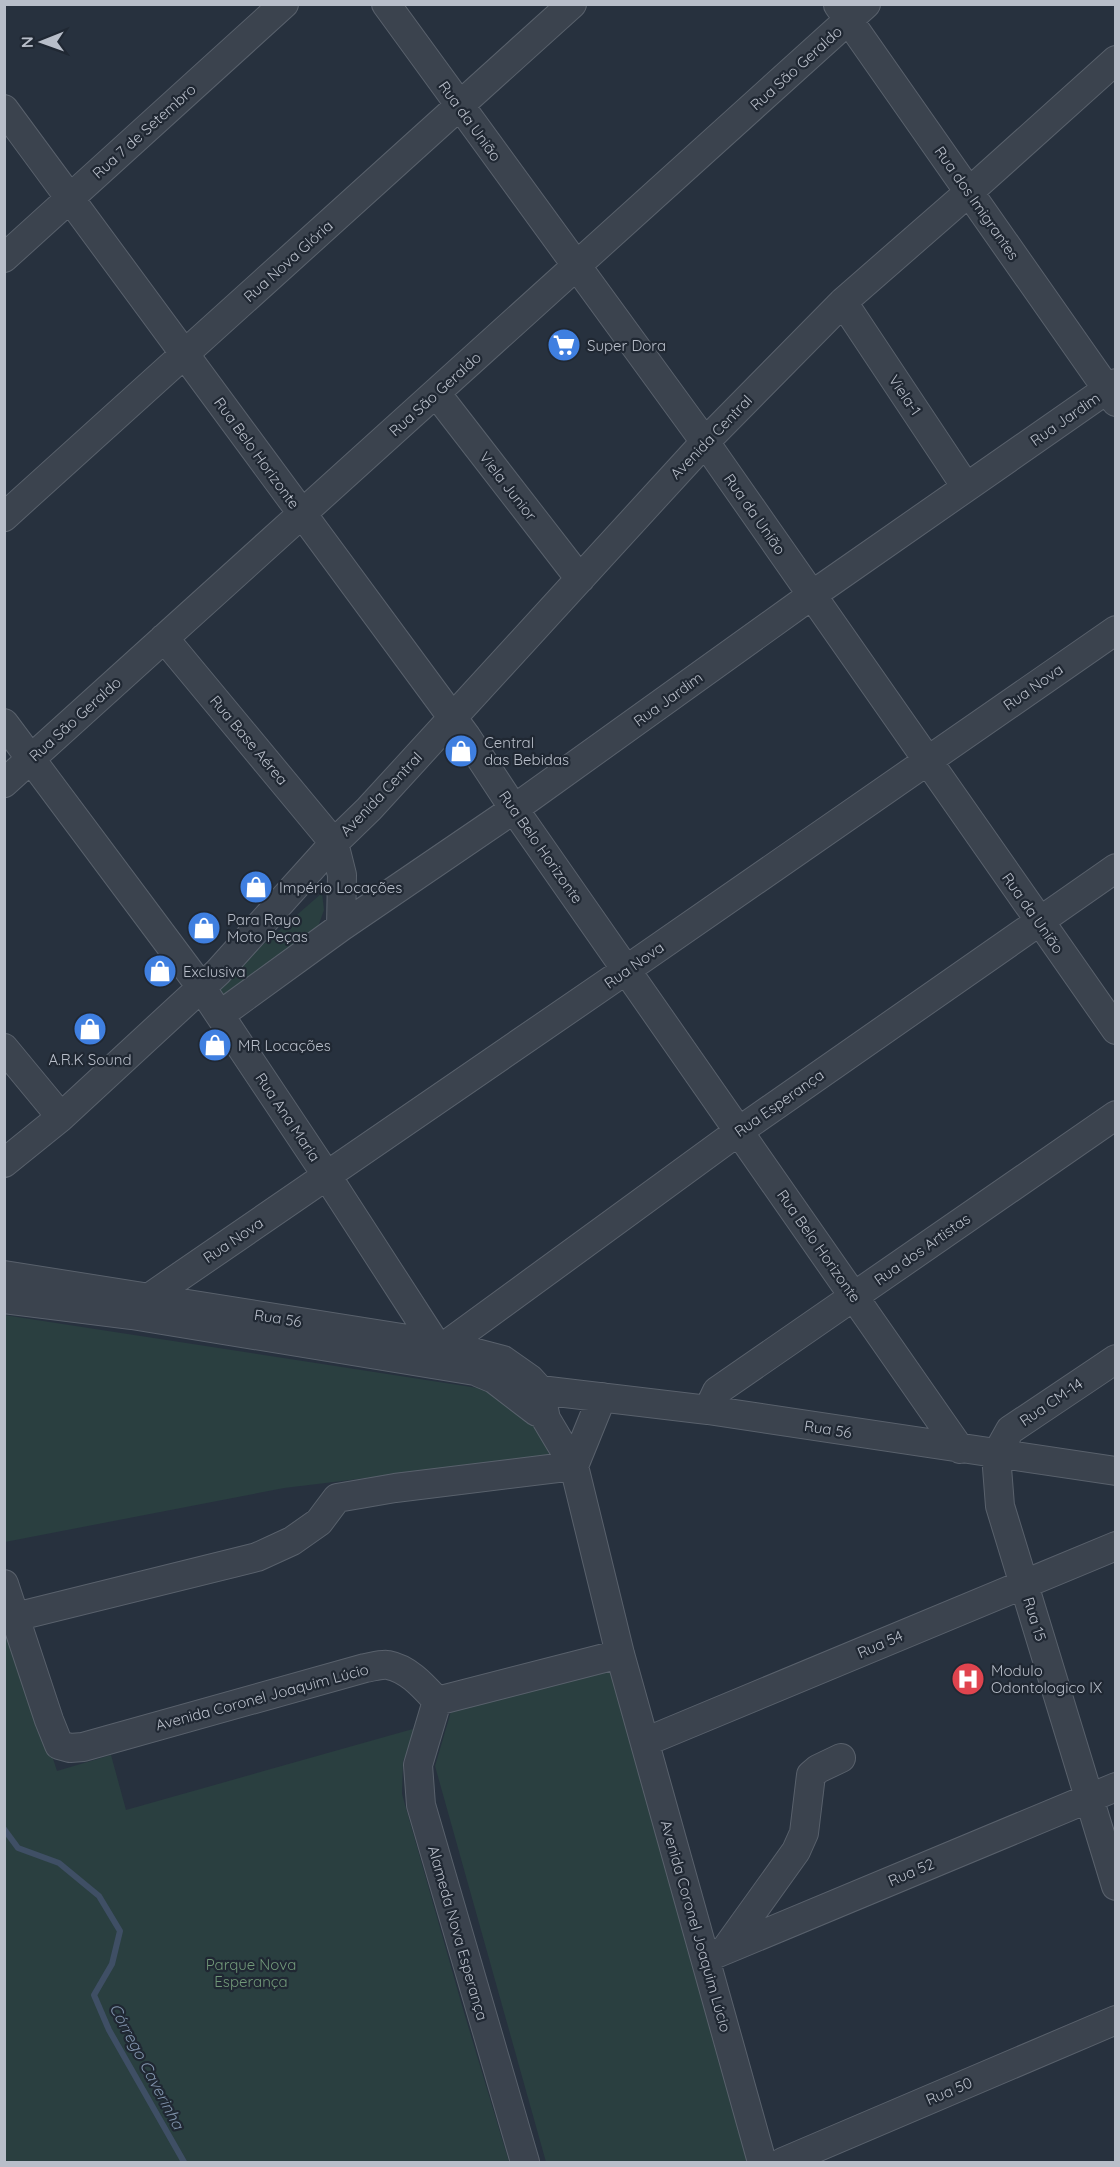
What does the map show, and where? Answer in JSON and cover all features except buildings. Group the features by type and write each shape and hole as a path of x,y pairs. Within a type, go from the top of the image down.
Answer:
{"street":[{"name":"Rua 7 de Setembro","path":"4,258 284,4"},
{"name":"Rua da União","path":"386,4 705,442 1116,1030"},
{"name":"Rua Nova Glória","path":"4,517 572,4"},
{"name":"Rua dos Imigrantes","path":"851,10 969,192 1113,392"},
{"name":"Rua São Geraldo","path":"4,783 576,266 851,10"},
{"name":"Avenida Central","path":"4,1163 61,1117 218,972 334,843 369,810 705,442 843,302 1112,71"},
{"name":"Rua Belo Horizonte","path":"4,109 453,717 514,809 960,1449"},
{"name":"Viela-1","path":"843,302 966,488"},
{"name":"Rua Jardim","path":"220,1015 340,927 514,809 812,595 966,488 1113,392"},
{"name":"Viela Junior","path":"436,393 580,579"},
{"name":"Rua Nova","path":"150,1297 1116,630"},
{"name":"Rua Base Aérea","path":"164,638 334,843"},
{"name":"Rua Ana Maria","path":"4,723 201,987 440,1344"},
{"name":"Avenida Central","path":"334,843 342,875 340,927"},
{"name":"Rua Esperança","path":"440,1344 739,1131 1116,868"},
{"path":"4,1048 61,1117"},
{"name":"Rua dos Artistas","path":"708,1410 717,1391 1116,1115"},
{"name":"Rua 56","path":"4,1275 440,1344 503,1360 530,1379 531,1395"},
{"name":"Rua 56","path":"4,1299 132,1315 475,1371 531,1395 602,1397 708,1410 1116,1472"},
{"name":"Rua CM-14","path":"996,1455 1010,1430 1116,1359"},
{"name":"Avenida Coronel Joaquim Lúcio","path":"531,1395 574,1466 620,1654 645,1742 716,1954 762,2163"},
{"path":"15,1617 257,1557 292,1541 319,1522 337,1498 395,1488 574,1466 602,1397"},
{"name":"Rua 15","path":"996,1455 1000,1506 1116,1886"},
{"name":"Rua 54","path":"645,1742 1116,1546"},
{"name":"Avenida Coronel Joaquim Lúcio","path":"4,1584 55,1736 59,1744 70,1748 82,1747 365,1668 387,1665 403,1671 421,1684 437,1701"},
{"path":"437,1701 620,1654"},
{"name":"Alameda Nova Esperança","path":"437,1701 418,1765 421,1805 525,2163"},
{"path":"716,1954 796,1851 804,1833 811,1775 841,1758"},
{"name":"Rua 52","path":"716,1954 1116,1787"},
{"name":"Rua 50","path":"783,2163 1116,2020"}],"green space":[{"path":"322,893 324,910 314,938 225,998 218,984"},
{"path":"4,1315 478,1388 511,1403 537,1427 550,1456 284,1488 5,1542"},
{"name":"Parque Nova Esperança","path":"4,1608 57,1771 111,1755 126,1810 420,1727 403,1761 402,1794 509,2162 5,2162"},
{"path":"619,1663 755,2162 546,2162 435,1766 452,1708"}],"waterway":[{"name":"Córrego Caverinha","path":"4,1829 18,1848 59,1863 99,1896 120,1931 112,1964 94,1995 109,2030 184,2162"}],"place":[{"name":"Super Dora","path":"564,345"},
{"name":"Central das Bebidas","path":"461,751"},
{"name":"Império Locações","path":"256,887"},
{"name":"Para Rayo Moto Peças","path":"204,928"},
{"name":"Exclusiva","path":"160,971"},
{"name":"A.R.K Sound","path":"90,1029"},
{"name":"MR Locações","path":"215,1045"},
{"name":"Modulo Odontologico IX","path":"968,1679"}]}
